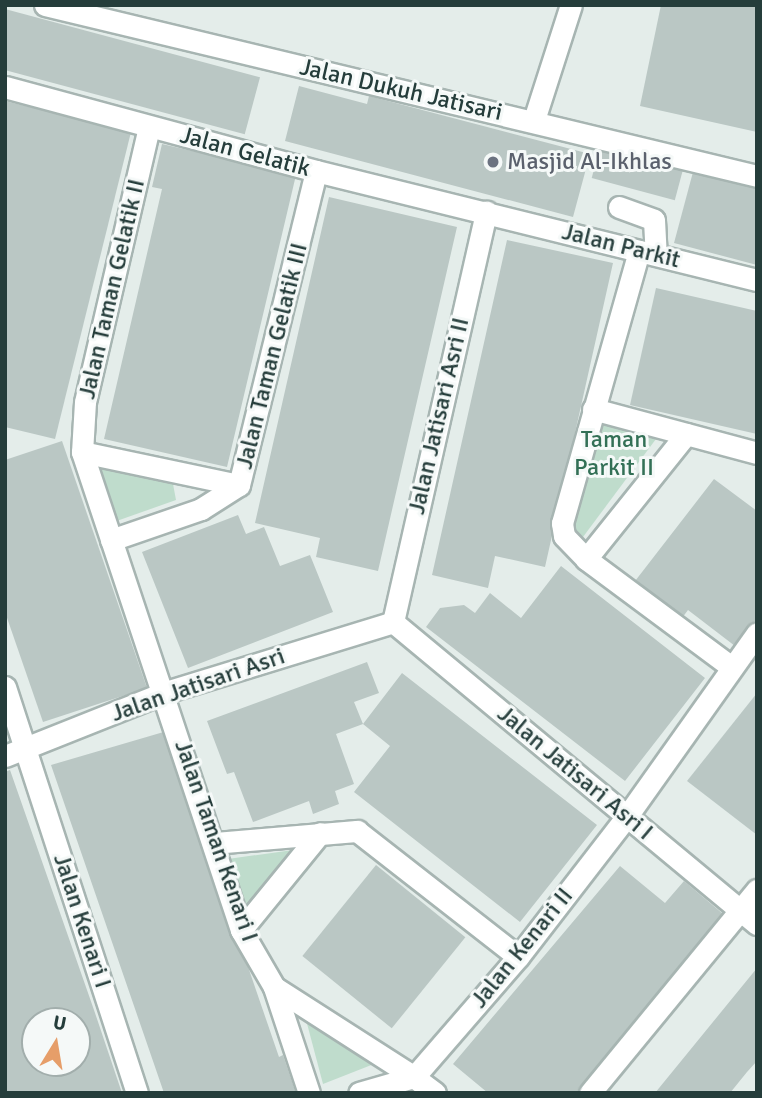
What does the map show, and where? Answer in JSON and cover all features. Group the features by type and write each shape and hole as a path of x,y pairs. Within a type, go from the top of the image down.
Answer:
{"street":[{"name":"Jalan Dukuh Jatisari","path":"46,5 534,120 757,176"},
{"path":"534,120 571,5"},
{"name":"Jalan Gelatik","path":"5,87 316,171 486,211"},
{"name":"Jalan Taman Gelatik II","path":"149,127 85,402 82,452 166,692"},
{"name":"Jalan Taman Gelatik III","path":"111,540 201,509 239,485 316,171"},
{"path":"619,207 654,220 647,253 593,409 562,523 564,536 586,559 730,666"},
{"name":"Jalan Parkit","path":"486,211 757,281"},
{"name":"Jalan Jatisari Asri II","path":"393,622 486,211"},
{"path":"593,409 757,453"},
{"path":"586,559 686,434"},
{"path":"82,452 239,485"},
{"name":"Jalan Jatisari Asri","path":"15,752 166,692 393,622"},
{"name":"Jalan Jatisari Asri I","path":"393,622 757,924"},
{"name":"Jalan Kenari II","path":"414,1077 518,957 626,816 730,666 757,633"},
{"name":"Jalan Kenari I","path":"5,687 15,752 137,1093"},
{"name":"Jalan Taman Kenari I","path":"166,692 241,930 274,987 309,1093"},
{"path":"214,844 357,831 518,957"},
{"path":"241,930 320,833"},
{"path":"590,1093 757,890"},
{"name":"Jalan Taman Kenari I","path":"274,987 435,1093"},
{"path":"359,1093 414,1077"}],"green space":[{"name":"Taman Parkit II","path":"595,420 656,439 583,537 573,530"},
{"path":"99,469 171,473 176,500 111,523"},
{"path":"293,850 245,910 228,859"},
{"path":"305,1016 379,1062 323,1084"}],"building":[{"path":"661,5 757,5 757,132 640,106"},
{"path":"5,9 260,77 245,134 5,70"},
{"path":"299,86 367,104 369,96 590,154 573,217 285,141"},
{"path":"5,101 131,132 55,439 5,427"},
{"path":"162,144 296,175 227,467 104,439 162,189 152,187"},
{"path":"600,147 683,169 675,200 592,178"},
{"path":"693,172 757,188 757,265 674,243"},
{"path":"329,197 457,227 378,571 316,557 320,538 255,523"},
{"path":"507,240 613,263 545,567 495,556 488,588 432,575"},
{"path":"656,288 757,311 757,434 630,405"},
{"path":"62,441 147,688 43,722 5,612 5,460"},
{"path":"714,479 757,511 757,618 735,646 688,610 679,622 632,585"},
{"path":"238,515 246,534 264,527 280,566 310,555 333,612 188,668 142,552"},
{"path":"561,566 705,678 625,781 426,627 440,608 464,605 475,613 490,593 521,618"},
{"path":"367,662 379,693 354,702 363,724 336,734 354,784 335,791 339,804 313,814 309,801 253,822 234,772 227,774 207,721"},
{"path":"402,673 597,825 520,922 354,792 390,746 363,724"},
{"path":"757,693 757,835 687,781"},
{"path":"167,731 279,1057 283,1055 296,1093 164,1093 51,765"},
{"path":"10,770 122,1093 5,1093 5,772"},
{"path":"376,865 465,937 392,1028 302,956"},
{"path":"620,866 665,903 684,881 729,919 583,1093 488,1093 453,1064"},
{"path":"757,968 757,1061 730,1093 655,1093"}],"place":[{"name":"Masjid Al-Ikhlas","path":"493,162"}]}
